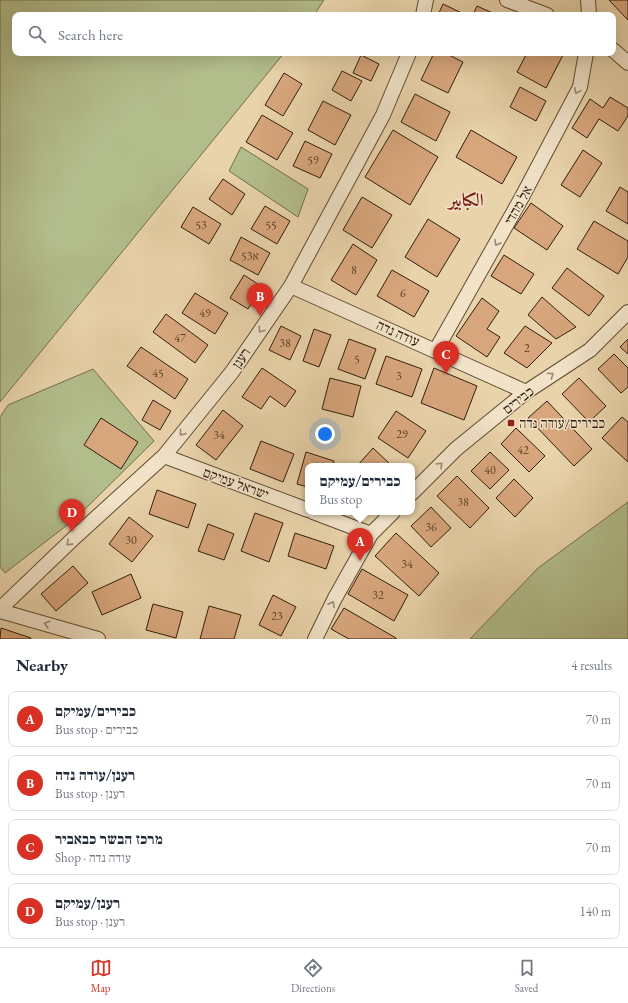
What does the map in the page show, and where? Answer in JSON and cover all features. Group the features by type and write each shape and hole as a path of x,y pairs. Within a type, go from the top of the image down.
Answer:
{"street":[{"path":"424,12 426,0"},
{"path":"507,0 539,12"},
{"path":"588,0 589,12"},
{"path":"616,53 628,63"},
{"name":"רענן","path":"0,610 75,537 164,456 232,372 291,286 383,115 408,56"},
{"name":"אל מהדי","path":"436,350 522,198 580,87 585,56"},
{"name":"עודה נדה","path":"291,286 436,350 526,392"},
{"name":"כבירים","path":"415,490 456,449 526,392 590,350 628,312"},
{"name":"ישראל עמיקם","path":"164,456 305,509"},
{"path":"321,515 371,534"},
{"path":"315,639 335,598 371,534 390,515"},
{"path":"0,610 98,639"}],"green space":[{"path":"0,0 324,0 316,12 12,12 12,56 282,56 0,402"},
{"path":"241,147 308,189 298,217 229,171"},
{"path":"93,369 154,441 75,519 5,573 0,567 0,417 8,405"},
{"path":"628,502 628,639 470,639 538,568"}],"building":[{"path":"609,0 628,0 628,20"},
{"path":"443,4 460,12 439,12"},
{"path":"477,6 490,12 474,12"},
{"path":"361,56 379,64 371,81 353,73"},
{"path":"433,56 451,56 463,62 448,93 421,80"},
{"path":"525,56 562,56 546,88 517,72"},
{"path":"342,71 362,81 351,101 332,90"},
{"path":"284,73 302,84 283,116 265,105"},
{"path":"520,87 546,101 536,121 510,107"},
{"path":"415,94 450,112 436,141 401,122"},
{"path":"610,97 628,108 628,116 618,131 599,119 587,138 572,128 590,99 603,108"},
{"path":"323,101 351,115 335,145 308,130"},
{"path":"262,115 293,133 277,160 246,142"},
{"path":"393,130 438,157 410,205 365,177"},
{"path":"471,130 517,157 502,184 456,157"},
{"path":"305,141 332,154 320,178 293,166"},
{"path":"583,150 602,163 580,197 561,185"},
{"path":"223,179 245,194 232,215 209,199"},
{"path":"620,187 628,192 628,224 606,211"},
{"path":"362,197 392,215 372,248 343,230"},
{"path":"531,203 563,226 547,250 514,228"},
{"path":"265,206 290,221 277,244 251,229"},
{"path":"193,207 221,224 209,244 181,227"},
{"path":"428,219 460,239 437,277 405,257"},
{"path":"594,221 628,241 628,257 618,274 577,249"},
{"path":"241,237 270,253 258,275 230,260"},
{"path":"353,244 377,260 356,295 331,280"},
{"path":"504,255 534,274 521,294 491,276"},
{"path":"567,268 604,296 589,316 552,288"},
{"path":"392,270 429,291 414,317 377,296"},
{"path":"244,275 261,286 248,309 230,298"},
{"path":"195,293 228,313 215,334 182,313"},
{"path":"542,297 576,327 556,339 528,315"},
{"path":"482,298 499,311 487,329 500,337 487,357 456,336"},
{"path":"166,314 208,345 195,363 153,332"},
{"path":"281,326 301,336 290,360 269,350"},
{"path":"525,326 552,343 527,368 504,353"},
{"path":"314,329 331,335 319,367 303,361"},
{"path":"349,339 376,349 365,379 338,369"},
{"path":"628,339 628,354 620,347"},
{"path":"141,347 188,379 175,399 127,366"},
{"path":"614,354 628,368 628,387 621,393 598,369"},
{"path":"386,356 422,369 412,397 376,384"},
{"path":"262,368 296,391 285,407 270,396 261,409 242,397"},
{"path":"434,368 477,386 464,420 421,403"},
{"path":"330,378 361,386 353,417 322,409"},
{"path":"579,378 606,406 589,422 562,394"},
{"path":"153,400 171,411 160,430 142,420"},
{"path":"547,401 592,449 574,466 528,418"},
{"path":"223,410 243,426 216,460 196,445"},
{"path":"396,411 426,431 408,458 378,438"},
{"path":"622,417 628,422 628,462 602,438"},
{"path":"101,418 138,442 121,469 84,445"},
{"path":"516,428 545,456 529,472 501,444"},
{"path":"261,441 294,454 283,482 250,469"},
{"path":"373,448 389,463 360,463"},
{"path":"306,452 334,461 334,463 305,463 305,486 297,484"},
{"path":"490,452 509,470 490,489 471,471"},
{"path":"457,476 489,508 470,528 437,496"},
{"path":"514,479 533,498 515,517 496,498"},
{"path":"157,490 196,504 188,528 149,514"},
{"path":"431,507 451,528 431,547 411,526"},
{"path":"255,513 283,523 269,562 241,551"},
{"path":"129,517 153,536 132,562 109,544"},
{"path":"208,524 234,534 224,560 198,551"},
{"path":"295,533 334,546 326,569 288,556"},
{"path":"396,533 439,573 419,596 375,556"},
{"path":"73,566 88,583 56,611 41,594"},
{"path":"362,569 408,595 394,621 348,594"},
{"path":"131,574 141,598 102,615 92,592"},
{"path":"273,595 296,607 281,636 259,625"},
{"path":"153,604 183,612 176,638 146,630"},
{"path":"209,606 241,615 234,639 200,639"},
{"path":"344,608 396,639 349,639 331,629"},
{"path":"1,628 31,638 31,639 0,639"}],"place":[{"name":"רענן/עודה נדה","path":"260,316"},
{"name":"מרכז הבשר כבאביר","path":"446,374"},
{"name":"כבירים/עודה נדה","path":"511,423"},
{"name":"רענן/עמיקם","path":"72,532"},
{"name":"כבירים/עמיקם","path":"360,561"}],"district":[{"name":"الكبابير","path":"466,200"}]}
